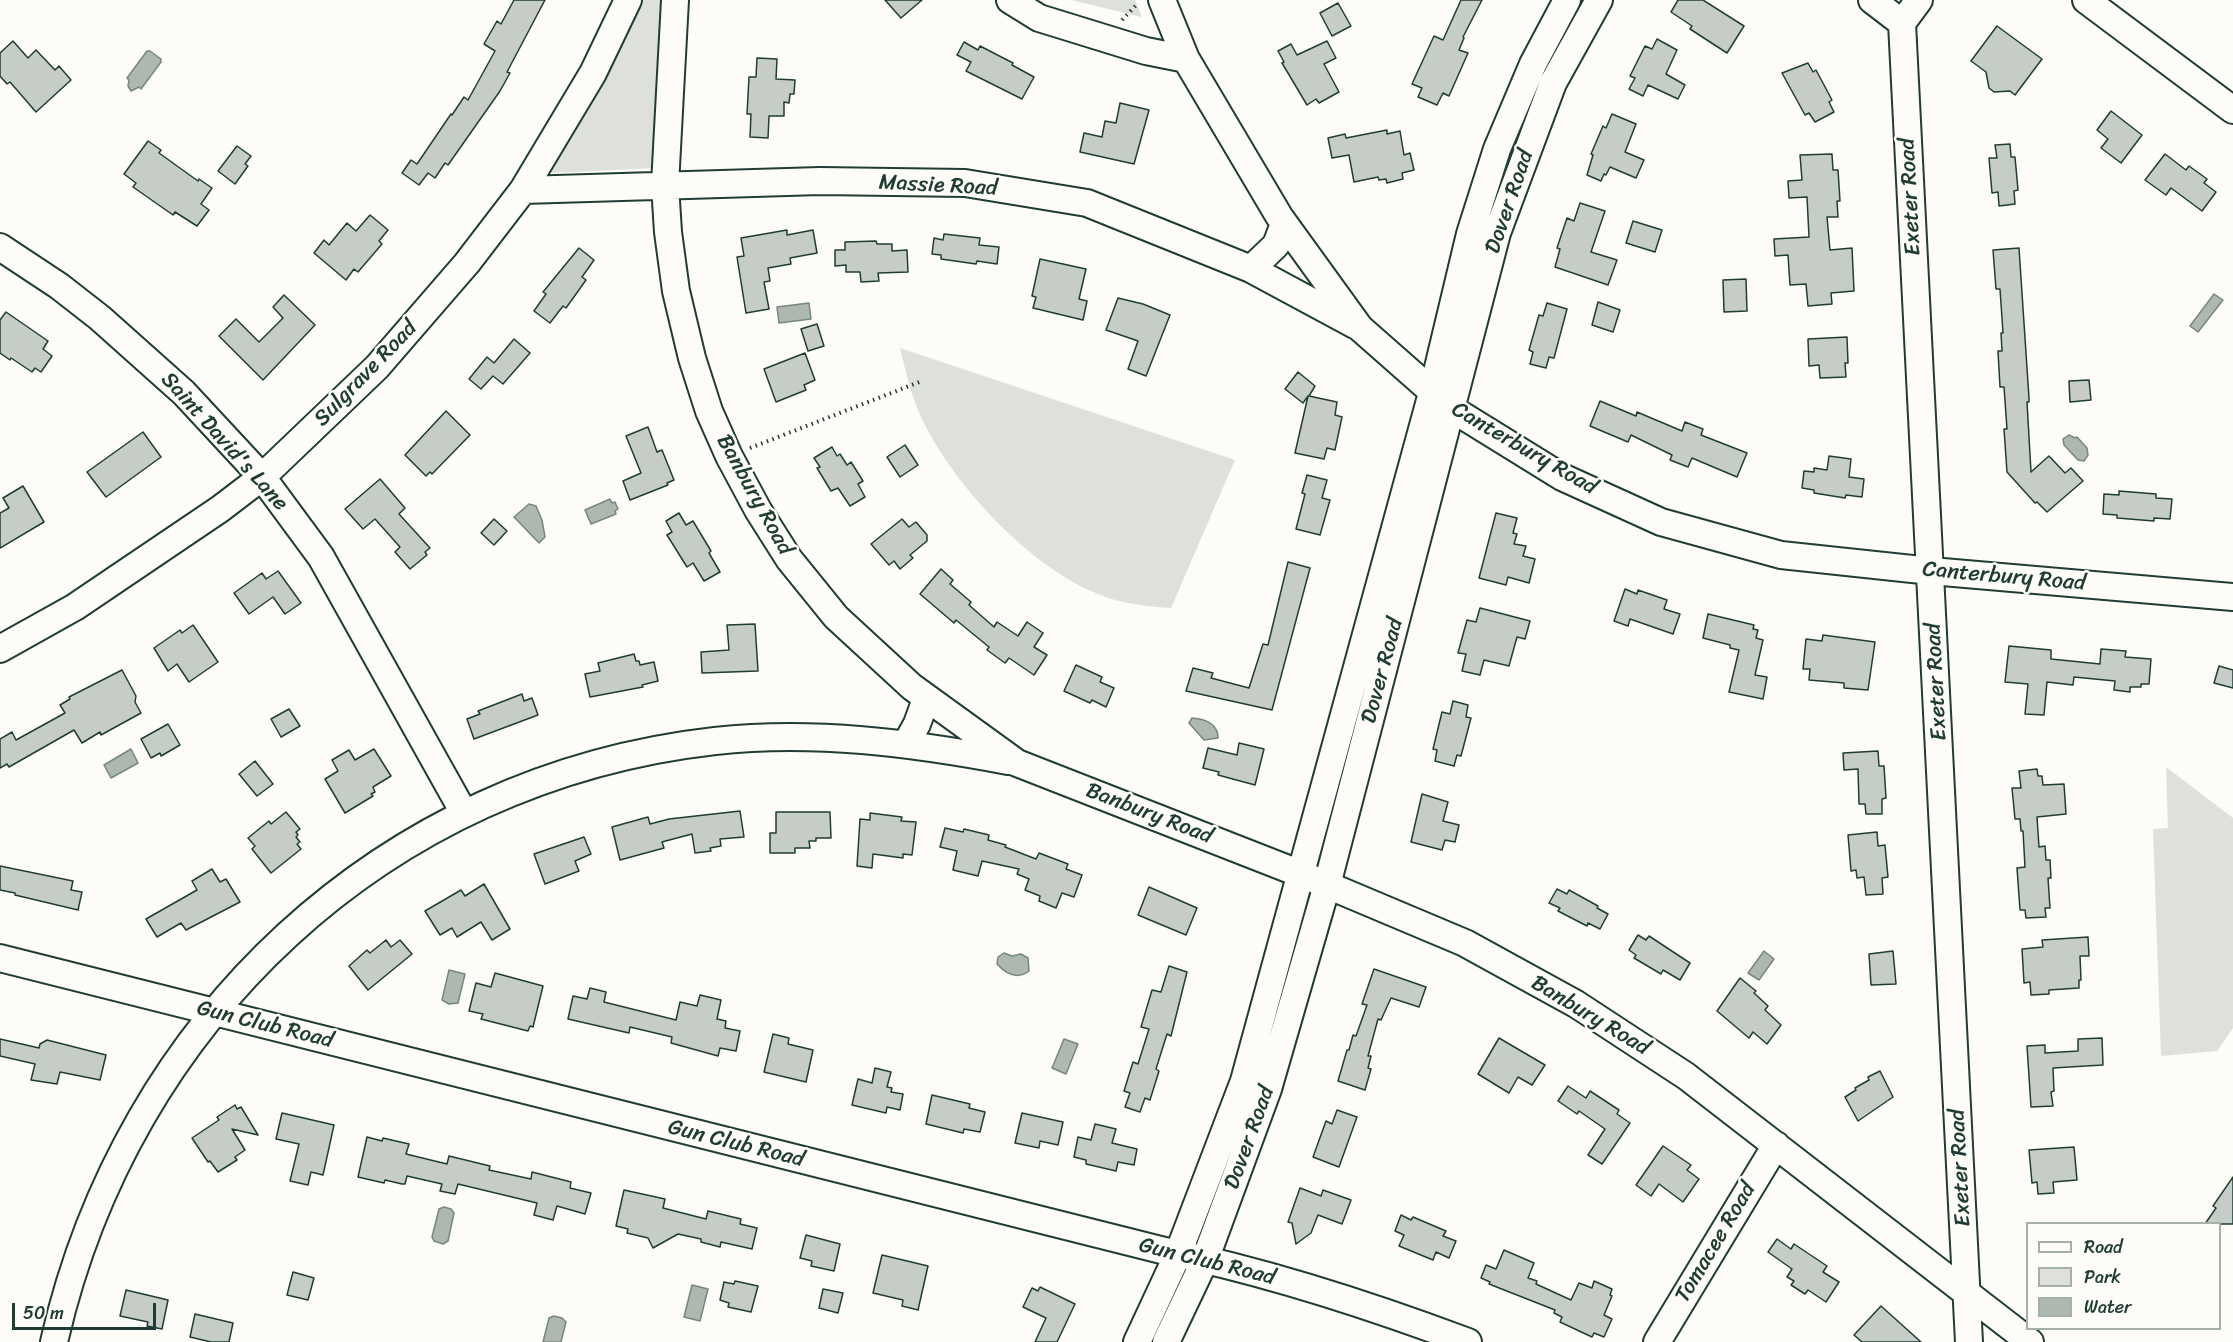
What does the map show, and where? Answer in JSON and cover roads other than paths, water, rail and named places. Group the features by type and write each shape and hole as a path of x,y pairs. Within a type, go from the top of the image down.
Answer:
{"street":[{"name":"Sulgrave Road","path":"0,649 75,607 220,509 262,477 377,368 467,263 523,190 592,73 628,0"},
{"name":"Banbury Road","path":"675,0 665,185 668,232 678,302 692,358 709,411 729,456 758,510 789,559 836,617 926,699 1017,763 1301,874 1465,944 1576,1004 1686,1076 2030,1342"},
{"path":"1010,0 1039,18 1146,51 1186,59"},
{"name":"Dover Road","path":"1137,1342 1178,1254 1244,1081 1432,393 1470,234 1497,150 1533,64 1567,0"},
{"name":"Dover Road","path":"1166,1342 1205,1260 1268,1089 1327,885 1497,233 1553,83 1599,0"},
{"path":"1872,0 1902,23 1920,0"},
{"path":"2086,0 2233,110"},
{"name":"Canterbury Road","path":"1150,2 1284,224 1360,328 1452,409 1562,477 1661,522 1781,555 1931,571 2233,597"},
{"name":"Exeter Road","path":"1902,23 1969,1342"},
{"name":"Massie Road","path":"523,190 820,182 965,183 1087,203 1251,269 1360,328"},
{"path":"1251,269 1276,245 1284,224"},
{"name":"Saint David's Lane","path":"0,247 59,286 100,318 184,393 262,477 321,557 464,813"},
{"path":"906,744 917,724 926,699"},
{"path":"54,1342 79,1252 96,1210 127,1143 155,1095 213,1012 258,962 318,908 374,866 464,813 596,764 715,741 786,737 837,738 906,744 1017,763"},
{"name":"Gun Club Road","path":"0,958 1205,1260 1376,1307 1468,1342"},
{"name":"Tomacee Road","path":"1657,1342 1776,1144"}],"water":[{"path":"147,51 161,59 161,62 141,89 139,87 131,91 127,78"},
{"path":"2214,294 2223,300 2198,332 2190,326"},
{"path":"809,303 811,319 779,323 777,307"},
{"path":"2069,435 2077,437 2087,448 2088,455 2084,461 2078,460 2064,445 2063,439"},
{"path":"610,499 612,503 615,502 618,509 615,511 616,514 591,524 585,510"},
{"path":"529,504 536,506 542,520 545,537 539,543 514,517"},
{"path":"1192,718 1202,719 1213,725 1218,738 1204,740 1189,723"},
{"path":"131,749 138,763 111,778 104,765"},
{"path":"1764,951 1774,959 1759,980 1748,973"},
{"path":"1004,953 1012,956 1021,954 1028,958 1029,971 1025,974 1012,975 1004,971 997,964 998,957"},
{"path":"449,970 465,974 458,1003 449,1004 442,1000"},
{"path":"1064,1039 1078,1044 1066,1074 1052,1068"},
{"path":"444,1207 451,1209 454,1213 448,1241 443,1244 434,1241 432,1237 439,1209"},
{"path":"692,1285 708,1289 700,1321 684,1317"},
{"path":"554,1316 566,1322 561,1342 543,1342 549,1318"}]}
